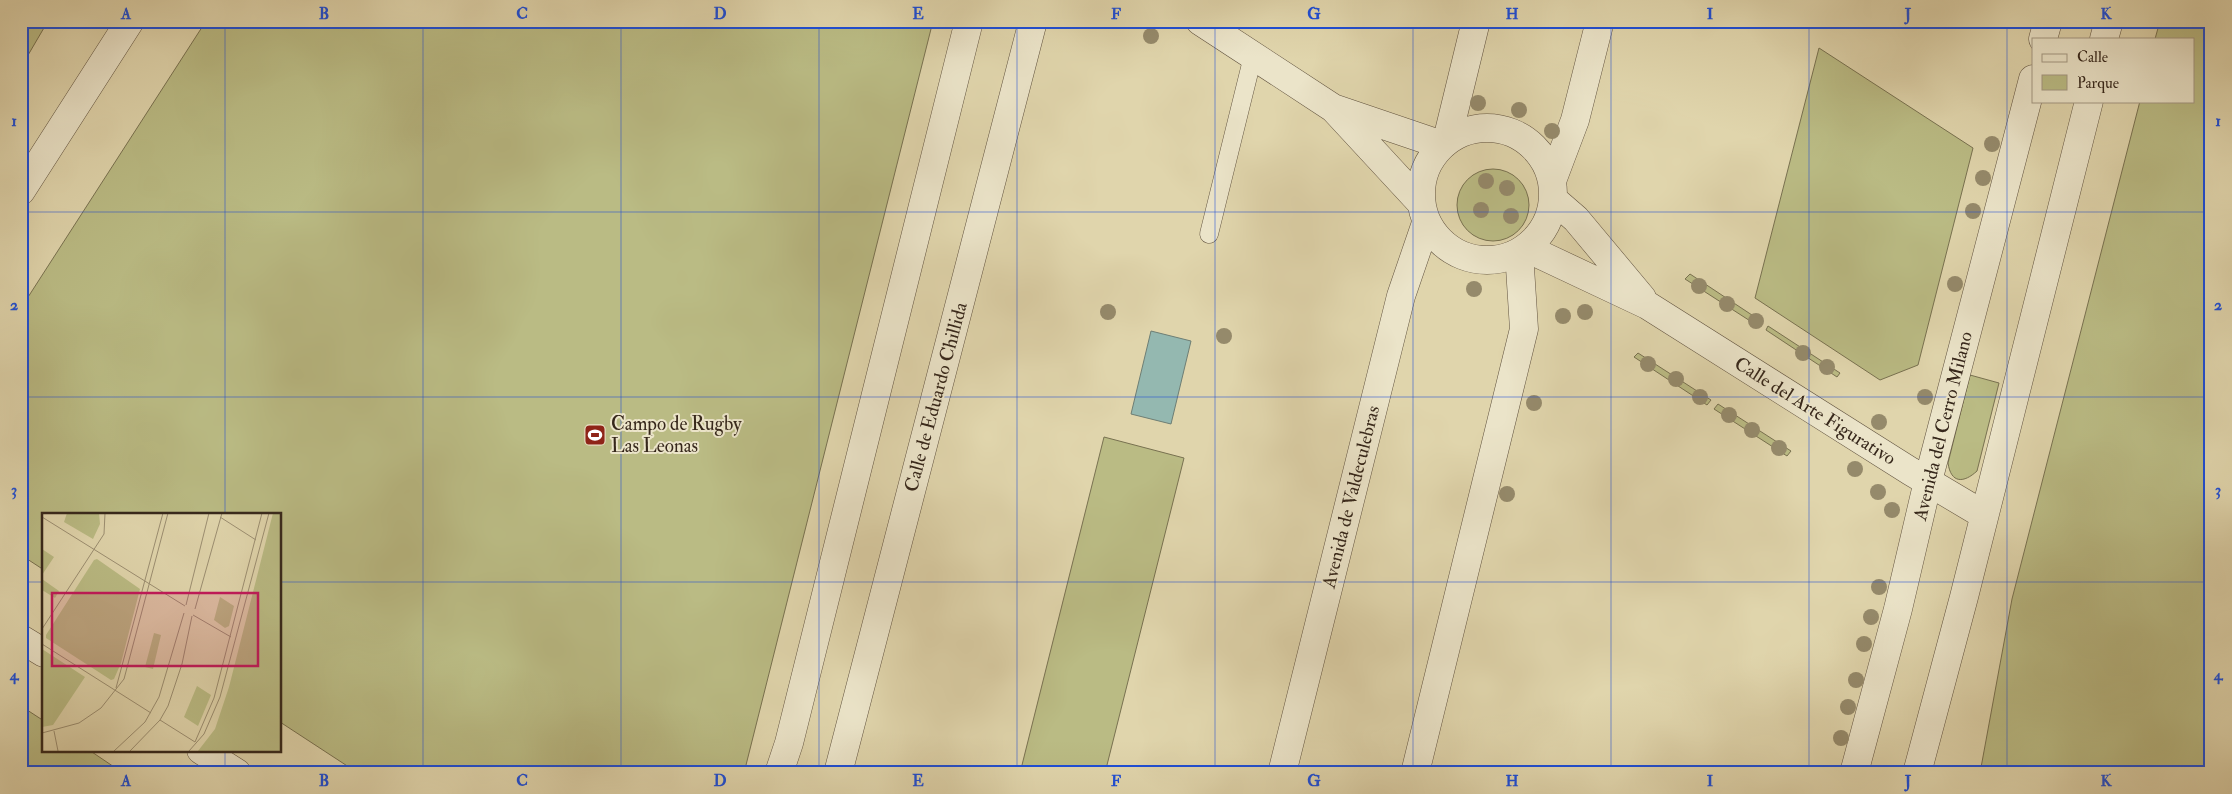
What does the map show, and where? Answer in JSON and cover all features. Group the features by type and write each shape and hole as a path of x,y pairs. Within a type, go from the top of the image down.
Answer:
{"street":[{"path":"21,191 130,21"},
{"path":"779,773 789,743 969,21"},
{"name":"Calle de Eduardo Chillida","path":"838,773 1033,21"},
{"path":"1200,21 1333,108 1424,213 1439,241 1456,254 1477,260 1499,259 1523,250 1540,234 1549,218 1553,190 1575,120 1600,21"},
{"path":"1444,143 1476,21"},
{"path":"2044,38 2048,21"},
{"path":"2104,38 2109,21"},
{"name":"Avenida del Cerro Milano","path":"1854,773 1898,609 1928,481 2032,83"},
{"path":"1917,773 2089,102"},
{"path":"1333,108 1444,143"},
{"path":"1424,213 1420,186 1424,171 1431,157 1444,143 1467,131 1489,128 1511,132 1530,143 1544,160 1553,190"},
{"name":"Calle del Arte Figurativo","path":"1553,190 1647,305"},
{"name":"Avenida de Valdeculebras","path":"1282,773 1401,296 1424,213"},
{"path":"1415,773 1524,329 1523,250"},
{"name":"Calle del Arte Figurativo","path":"1523,250 1647,305 1984,515"},
{"path":"21,639 42,652"},
{"path":"203,752 237,773"}],"lane":[{"path":"1209,234 1254,56"}],"green space":[{"path":"21,21 48,21 24,62 21,60"},
{"path":"206,21 933,21 744,773 358,773 281,723 281,513 42,513 42,569 21,555 21,308"},
{"path":"2160,21 2211,21 2211,773 1980,773 2012,599 2140,102 2194,102 2194,38 2155,38"},
{"path":"1819,48 1973,148 1918,365 1880,380 1755,298"},
{"path":"1493,169 1513,175 1523,185 1529,205 1523,225 1513,235 1493,241 1473,235 1463,225 1457,205 1463,185 1473,175"},
{"path":"1690,274 1761,321 1758,326 1685,279"},
{"path":"1768,326 1840,373 1837,377 1766,330"},
{"path":"1638,353 1711,400 1707,405 1634,357"},
{"path":"1970,375 1999,383 1977,471 1967,478 1959,479 1952,475 1948,463"},
{"path":"1718,404 1791,451 1787,456 1714,409"},
{"path":"1104,437 1184,458 1105,773 1020,773"},
{"path":"21,706 42,720 42,752 92,752 123,773 21,773"}],"water":[{"path":"1151,331 1191,341 1171,424 1131,414"}],"place":[{"name":"Campo de Rugby Las Leonas","path":"595,435"}]}
